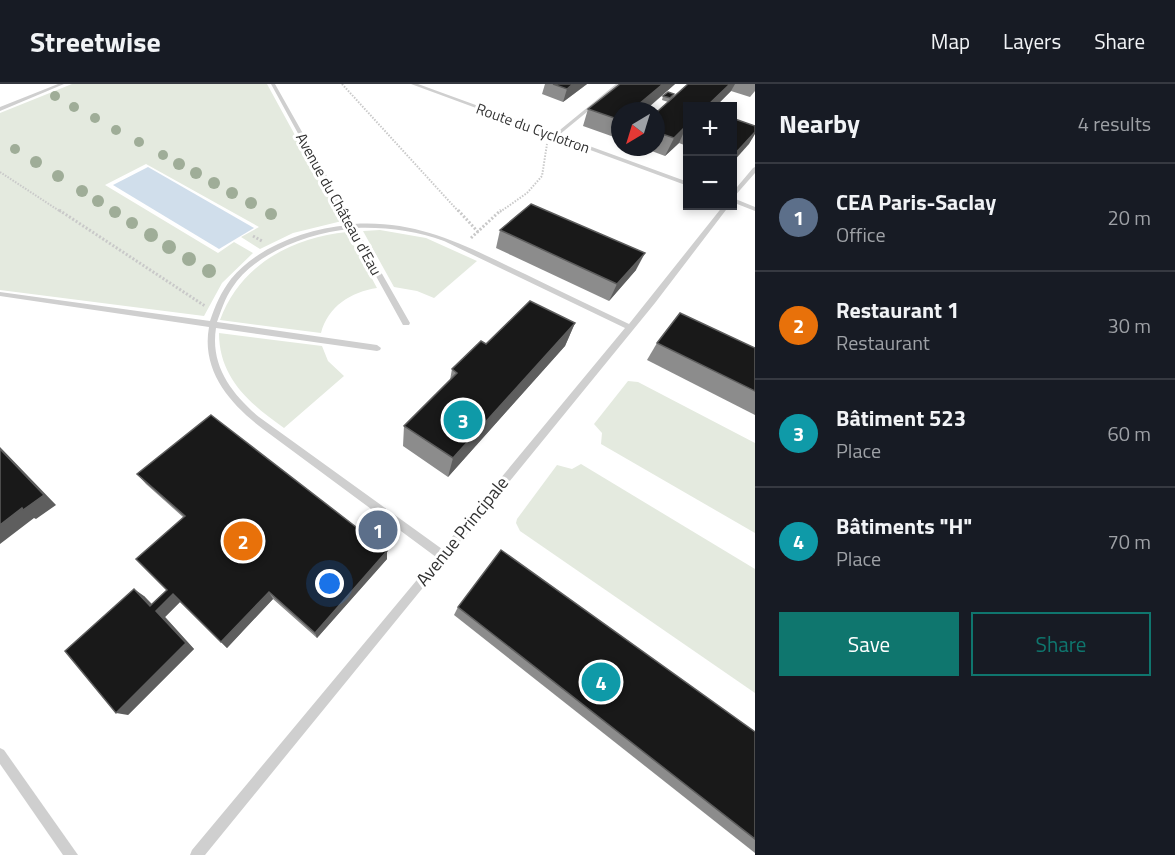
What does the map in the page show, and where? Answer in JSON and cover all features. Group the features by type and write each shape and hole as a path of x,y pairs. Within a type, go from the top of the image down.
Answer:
{"lane":[{"path":"0,108 62,84"},
{"name":"Avenue du Château d'Eau","path":"273,84 350,227 406,323"},
{"name":"Route du Cyclotron","path":"413,84 683,183"},
{"path":"555,136 619,84"},
{"path":"737,193 755,170"},
{"path":"737,201 755,209"},
{"name":"Avenue Principale","path":"197,855 723,210"},
{"path":"442,555 250,414 232,396 213,359 211,325 228,286 240,273 262,256 299,238 350,227 385,227 422,233 461,246 629,327"},
{"path":"0,294 377,348"},
{"path":"0,754 71,855"}],"path":[{"path":"342,84 478,232"},
{"path":"461,246 505,207 526,193 542,176 546,145 555,136"},
{"path":"0,172 215,313"}],"shaded area":[{"path":"72,84 267,84 342,221 293,233 260,249 241,237 259,227 146,164 105,185 218,253 234,242 253,253 222,283 204,316 0,290 0,113"},
{"path":"380,230 426,238 477,261 434,298 417,291 394,287 363,231"},
{"path":"347,232 377,288 358,293 342,302 329,315 321,333 220,320 240,284 270,258 306,241"},
{"path":"219,333 322,346 328,361 344,376 284,428 248,399 231,377 220,349"},
{"path":"628,381 638,382 755,443 755,533 601,444 602,433 594,424"},
{"path":"581,464 755,569 755,693 520,531 516,523 517,519 557,465 572,469"}],"water":[{"path":"148,167 254,228 219,249 113,185"}],"building":[{"path":"553,84 573,84 567,89"},
{"path":"620,84 663,84 642,102 611,102 611,117 588,109"},
{"path":"688,84 730,84 711,102 683,102 683,129 674,138 665,135 665,105"},
{"path":"668,92 674,94 670,98 663,96"},
{"path":"737,120 755,126 755,132 737,152"},
{"path":"531,204 645,253 617,284 500,230"},
{"path":"530,301 575,323 453,458 404,426 457,373 452,369 481,341 486,344"},
{"path":"680,313 755,348 755,391 657,343"},
{"path":"211,415 387,551 315,633 269,592 221,642 173,594 156,611 186,643 116,713 65,651 134,589 150,606 167,590 136,559 185,516 137,474"},
{"path":"0,449 44,495 0,525"},
{"path":"501,550 755,732 755,839 458,607"}],"place":[{"name":"Bâtiment 523","path":"463,420"},
{"name":"CEA Paris-Saclay","path":"378,530"},
{"name":"Restaurant 1","path":"243,541"},
{"name":"Bâtiments \"H\"","path":"601,682"}]}
